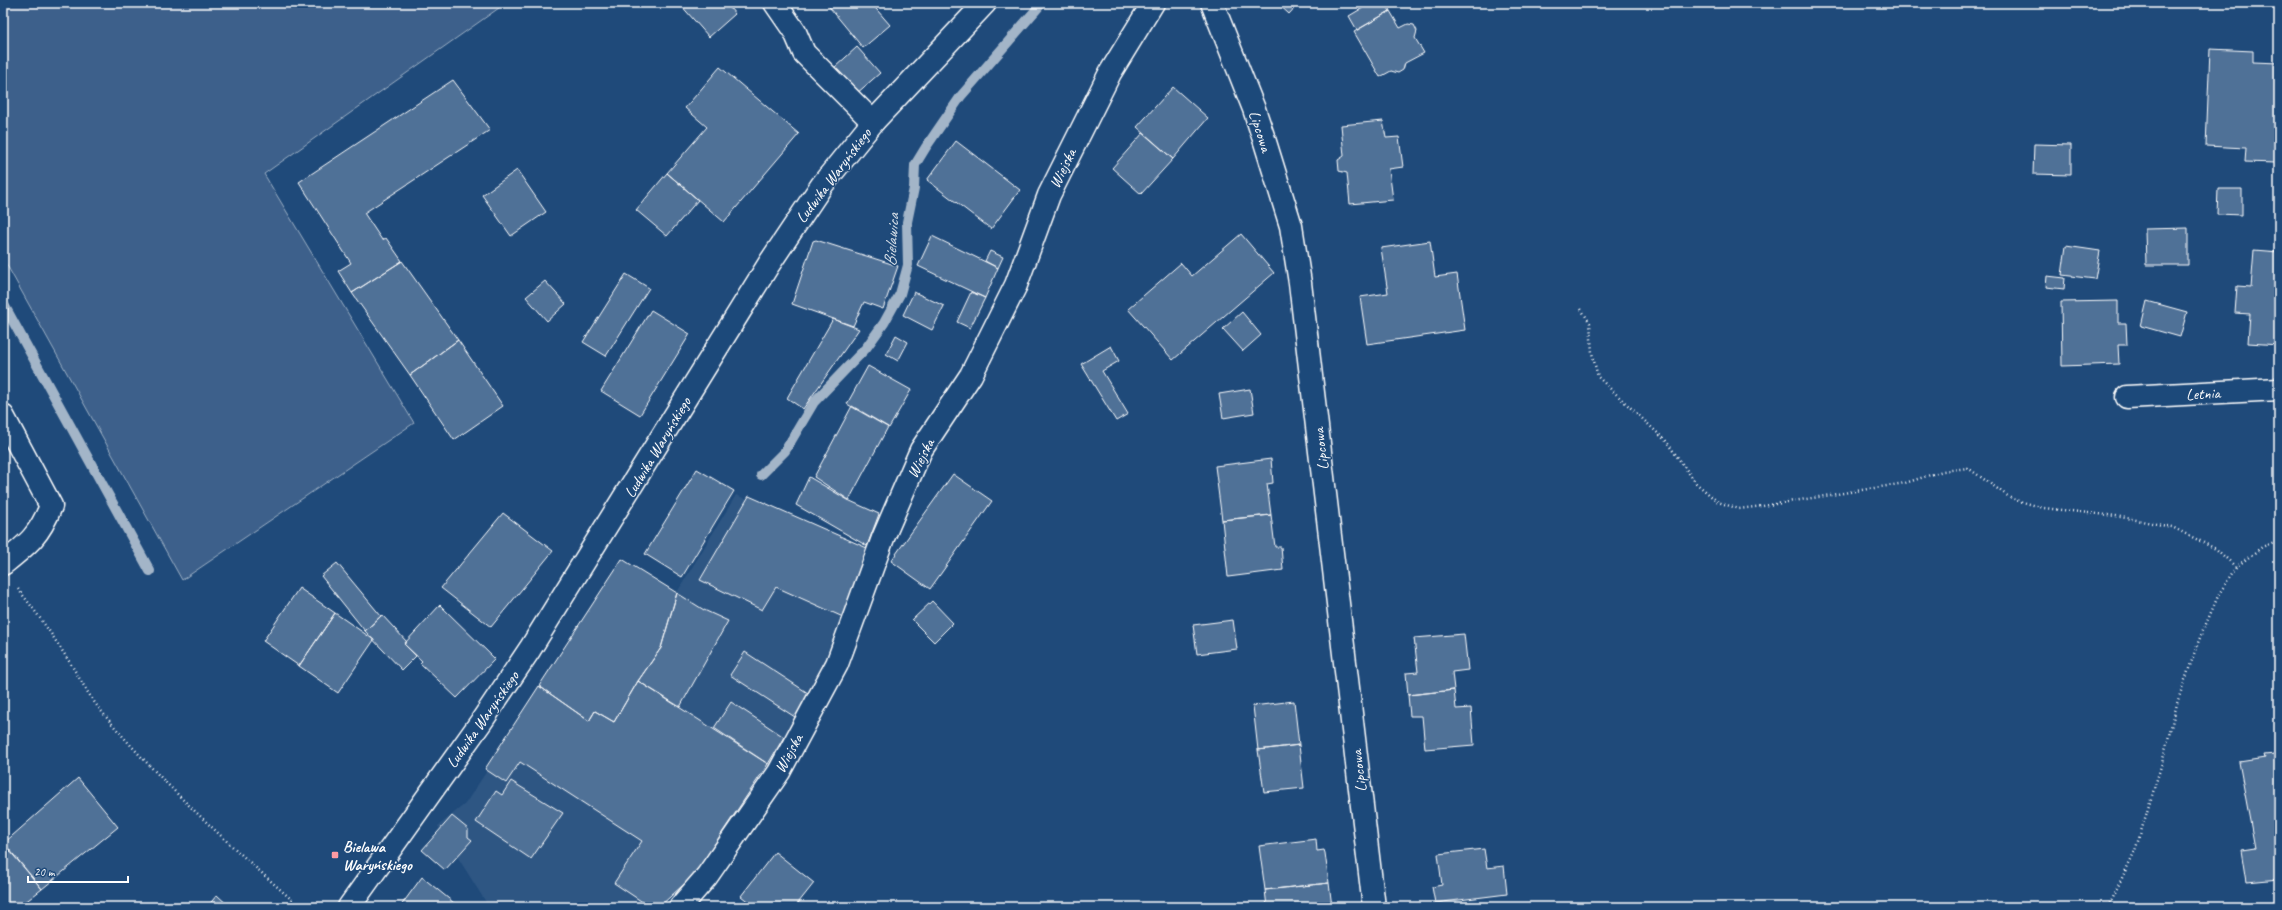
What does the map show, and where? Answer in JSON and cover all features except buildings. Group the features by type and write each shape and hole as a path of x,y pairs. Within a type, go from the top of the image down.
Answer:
{"street":[{"path":"775,3 795,32 804,53 873,122"},
{"name":"Ludwika Waryńskiego","path":"349,907 481,722 530,649 806,208 839,163 873,122 985,3"},
{"name":"Wiejska","path":"680,907 707,876 779,772 837,664 883,538 921,450 971,375 1016,285 1049,195 1110,73 1153,3"},
{"name":"Lipcowa","path":"1212,3 1254,109 1291,226 1300,283 1374,907"},
{"name":"Letnia","path":"2127,397 2279,389"},
{"path":"3,416 51,506 44,524 31,542 3,564"}],"path":[{"path":"1581,309 1590,323 1592,353 1598,377 1666,441 1696,483 1718,502 1739,508 1763,506 1905,483 1944,471 1968,468 2012,499 2044,508 2116,516 2172,527 2216,549 2236,567"},
{"path":"2108,907 2134,851 2162,763 2178,700 2199,640 2219,594 2236,567 2262,547 2279,540"},
{"path":"17,587 40,617 96,705 119,732 165,781 228,843 300,907"}],"shaded area":[{"path":"3,3 506,3 264,174 414,423 182,580 3,258"},
{"path":"736,495 867,550 816,689 696,870 656,907 489,907 438,826 465,804 544,685 673,599"}],"waterway":[{"name":"Bielawica","path":"761,475 785,451 814,402 866,348 884,323 900,294 908,265 907,222 914,188 915,165 961,96 1042,3"},
{"path":"3,303 150,571"}],"place":[{"name":"Bielawa Waryńskiego","path":"335,855"}]}
